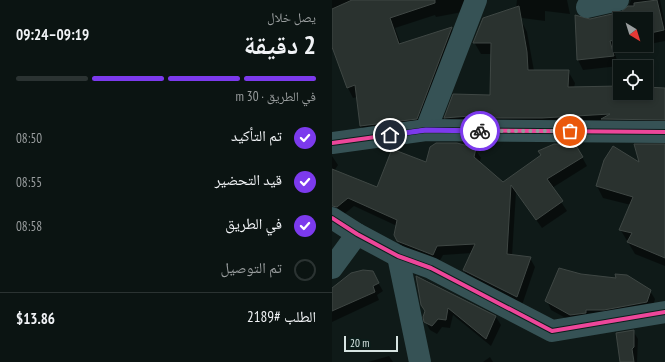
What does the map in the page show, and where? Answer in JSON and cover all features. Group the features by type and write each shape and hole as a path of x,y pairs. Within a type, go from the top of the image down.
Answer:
{"street":[{"path":"426,130 476,0"},
{"path":"587,7 618,0"},
{"path":"332,143 426,130 665,132"},
{"path":"332,218 357,234 398,256 430,268 555,332 665,312"},
{"path":"332,268 357,234"},
{"path":"398,256 420,362"}],"building":[{"path":"352,0 435,0 435,3 390,18 399,44 452,27 417,119 360,126 355,85 347,88 332,47 332,9"},
{"path":"657,0 664,30 653,32 653,12 621,12 628,6 634,6 634,3"},
{"path":"519,6 527,52 528,70 569,70 568,87 613,86 613,100 653,100 653,87 665,88 665,120 601,119 610,114 542,118 467,118 470,116 444,118 453,94 490,95 491,43 473,43 483,18"},
{"path":"613,14 613,40 610,41 614,56 577,60 575,15 590,19"},
{"path":"436,143 457,143 476,148 474,157 503,182 541,155 538,151 554,144 575,144 583,157 547,179 563,201 536,220 511,185 507,254 531,257 517,297 463,270 475,244 437,246 433,255 397,241 394,235 397,220 348,198 337,207 332,206 332,169 377,187 392,149 426,162 430,147"},
{"path":"634,144 665,144 665,258 627,242 632,233 619,230 633,197 596,186 604,160 613,146 639,162"},
{"path":"559,268 581,274 616,278 615,274 627,275 651,290 647,302 604,310 586,310 586,313 570,315 545,301"},
{"path":"363,270 373,271 379,283 373,286 375,292 332,311 332,288 351,273"},
{"path":"416,276 496,316 486,339 448,308 446,320 438,319 432,326 424,322 423,317 425,311 421,305"},
{"path":"634,330 634,347 632,349 634,362 620,362 616,333"}],"cycle path":[{"path":"332,143 426,130 665,132"},
{"path":"332,218 357,234 398,256 431,268 552,331 665,312"}],"way so far":[{"path":"480,131 570,131"}],"route":[{"path":"390,135 426,130 480,131"}]}
